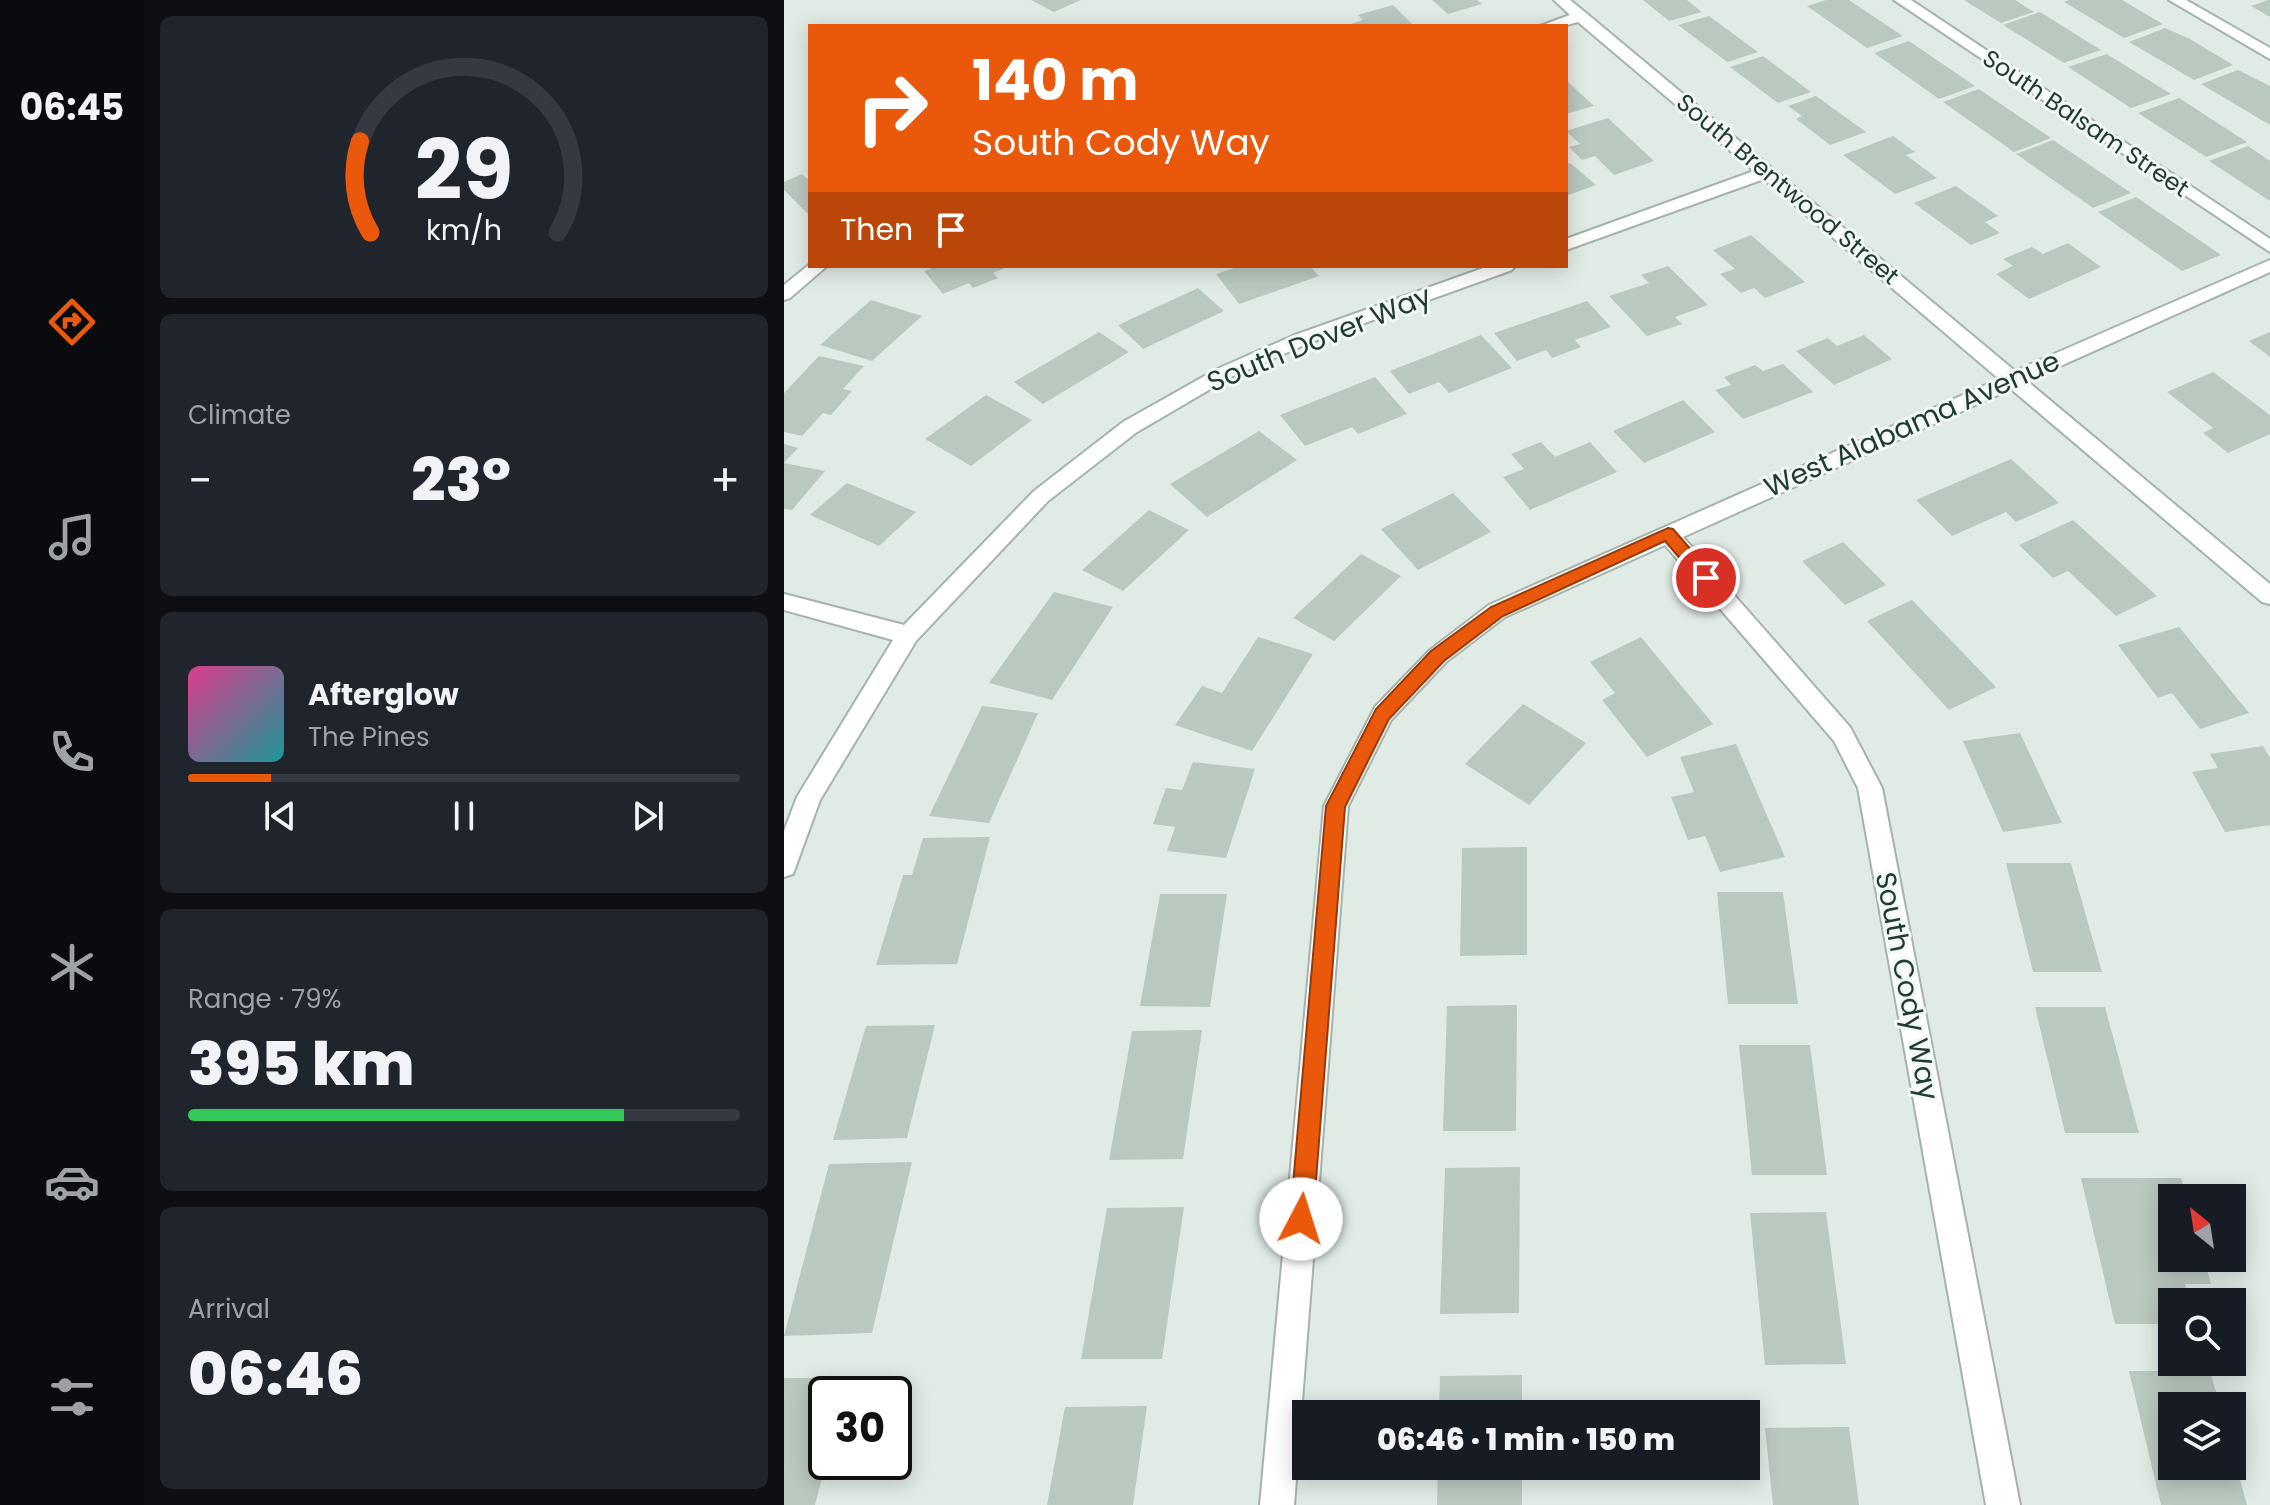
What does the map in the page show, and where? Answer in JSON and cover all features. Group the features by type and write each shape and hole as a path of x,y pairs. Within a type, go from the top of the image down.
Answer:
{"street":[{"name":"South Brentwood Street","path":"1561,0 2270,596"},
{"name":"South Balsam Street","path":"1901,0 2270,247"},
{"path":"2176,0 2270,54"},
{"path":"1554,24 1581,16"},
{"path":"1568,244 1768,172"},
{"name":"West Alabama Avenue","path":"1277,1505 1336,806 1383,714 1438,656 1497,611 2270,265"},
{"path":"784,294 816,268"},
{"name":"South Dover Way","path":"784,866 809,797 908,635 1041,496 1130,427 1224,373 1302,339 1500,268"},
{"name":"South Cody Way","path":"1668,534 1842,734 1870,788 2003,1505"},
{"path":"784,602 908,635"}],"building":[{"path":"1031,0 1081,0 1054,12"},
{"path":"1432,0 1477,0 1482,4 1448,14"},
{"path":"1643,0 1687,0 1702,12 1669,21"},
{"path":"1826,0 1849,0 1903,36 1867,48 1807,6"},
{"path":"1964,0 2015,0 2034,12 2001,23"},
{"path":"2122,0 2163,24 2124,38 2064,2"},
{"path":"2268,0 2270,17 2251,6"},
{"path":"1393,5 1412,24 1351,24 1363,20 1358,15"},
{"path":"2040,12 2101,50 2064,63 2003,25"},
{"path":"1709,16 1758,52 1727,62 1678,25"},
{"path":"2165,28 2233,65 2194,80 2129,42"},
{"path":"1909,41 1975,86 1939,99 1874,53"},
{"path":"2107,54 2171,94 2131,108 2068,67"},
{"path":"1763,56 1811,92 1778,103 1730,67"},
{"path":"2238,70 2270,86 2270,125 2201,84"},
{"path":"1568,82 1594,106 1568,113"},
{"path":"1979,89 2051,138 2014,152 1943,102"},
{"path":"1816,96 1866,132 1830,145 1796,119 1802,116 1788,106"},
{"path":"2179,98 2247,142 2206,157 2138,113"},
{"path":"1608,118 1654,161 1614,175 1595,156 1582,160 1569,147 1580,144 1568,130"},
{"path":"1893,136 1915,152 1906,155 1937,178 1895,194 1843,155"},
{"path":"2053,140 2131,193 2093,208 2016,154"},
{"path":"2248,146 2270,161 2270,201 2209,161"},
{"path":"1570,163 1596,185 1568,195"},
{"path":"802,174 808,179 808,214 784,190 784,182"},
{"path":"1956,186 1998,216 1985,222 2000,233 1971,245 1914,203"},
{"path":"2136,197 2221,255 2182,271 2098,212"},
{"path":"1751,235 1805,282 1765,298 1754,288 1741,293 1720,274 1735,269 1713,250"},
{"path":"2068,243 2101,267 2029,299 1996,274 2013,266 2003,259 2032,247 2043,254"},
{"path":"1668,266 1708,305 1675,317 1682,324 1647,336 1609,296 1649,283 1641,275"},
{"path":"932,268 1005,268 993,273 998,278 973,288 969,283 943,294 924,271"},
{"path":"1234,268 1312,268 1319,276 1239,304 1216,274"},
{"path":"1198,288 1224,311 1143,349 1118,325"},
{"path":"871,300 922,316 872,361 820,345"},
{"path":"1587,301 1611,327 1575,340 1581,347 1552,358 1546,350 1517,361 1494,333"},
{"path":"1099,332 1129,352 1043,404 1014,382"},
{"path":"2270,332 2270,357 2249,341"},
{"path":"1481,335 1512,368 1449,393 1439,382 1409,394 1390,371"},
{"path":"1864,335 1892,359 1834,385 1796,351 1828,338 1837,346"},
{"path":"819,356 864,366 843,389 852,391 831,415 823,413 802,436 784,432 784,393"},
{"path":"1783,364 1813,392 1743,419 1715,390 1731,385 1724,377 1755,365 1763,371"},
{"path":"2213,372 2270,415 2270,434 2228,453 2203,433 2213,428 2167,392"},
{"path":"1375,377 1407,414 1358,434 1352,427 1305,446 1280,415"},
{"path":"986,395 1032,420 971,466 925,439"},
{"path":"1683,400 1715,432 1644,463 1613,431"},
{"path":"1259,431 1297,460 1207,517 1170,484"},
{"path":"1541,442 1555,457 1590,442 1617,472 1530,510 1503,477 1524,469 1511,454"},
{"path":"784,444 798,448 784,463"},
{"path":"2011,459 2059,503 2016,522 2006,512 1952,536 1916,500"},
{"path":"784,463 825,471 792,510 784,509"},
{"path":"847,483 916,512 879,546 810,515"},
{"path":"1453,493 1491,532 1418,570 1381,529"},
{"path":"1149,510 1189,530 1123,591 1082,570"},
{"path":"2073,520 2157,596 2116,616 2068,571 2053,578 2019,545"},
{"path":"1843,542 1886,585 1845,605 1802,561"},
{"path":"1361,554 1401,576 1334,641 1293,618"},
{"path":"1054,592 1113,607 1052,700 989,683"},
{"path":"1912,600 1996,687 1949,710 1867,621"},
{"path":"2179,627 2249,713 2200,729 2172,693 2158,698 2118,645"},
{"path":"1258,637 1313,654 1252,751 1175,725 1202,686 1222,693"},
{"path":"1641,637 1713,724 1647,757 1602,700 1615,693 1590,662"},
{"path":"1523,704 1586,743 1529,805 1465,764"},
{"path":"982,706 1038,713 989,823 929,816"},
{"path":"2020,733 2062,823 2003,832 1963,741"},
{"path":"1736,744 1785,857 1720,872 1705,836 1688,840 1671,797 1694,792 1680,757"},
{"path":"2263,746 2270,758 2270,825 2225,832 2192,772 2218,768 2210,754"},
{"path":"1193,762 1255,769 1226,858 1167,851 1175,827 1153,824 1166,788 1182,790"},
{"path":"990,837 957,964 876,965 903,875 912,875 923,838"},
{"path":"1527,847 1527,955 1460,956 1462,848"},
{"path":"2006,863 2071,863 2102,972 2033,972"},
{"path":"1717,892 1783,892 1798,1004 1728,1004"},
{"path":"1160,894 1227,894 1210,1007 1140,1006"},
{"path":"1517,1005 1516,1131 1443,1131 1447,1006"},
{"path":"2035,1007 2105,1007 2139,1133 2065,1133"},
{"path":"935,1025 907,1138 833,1140 866,1026"},
{"path":"1202,1030 1183,1159 1109,1160 1132,1031"},
{"path":"1739,1045 1810,1045 1827,1175 1752,1175"},
{"path":"912,1162 872,1333 784,1336 829,1164"},
{"path":"1520,1167 1519,1313 1440,1314 1445,1168"},
{"path":"2081,1178 2181,1178 2183,1184 2158,1184 2158,1272 2208,1272 2211,1284 2158,1288 2158,1324 2115,1324"},
{"path":"1184,1207 1162,1359 1081,1359 1107,1208"},
{"path":"1826,1212 1846,1364 1765,1365 1750,1213"},
{"path":"2129,1371 2158,1371 2158,1376 2211,1376 2216,1392 2158,1392 2158,1480 2240,1480 2247,1505 2161,1505"},
{"path":"1522,1375 1522,1400 1439,1400 1440,1376"},
{"path":"784,1378 808,1378 808,1480 821,1480 815,1505 784,1505"},
{"path":"1147,1406 1133,1505 1047,1505 1065,1407"},
{"path":"1849,1427 1859,1505 1773,1505 1765,1428"},
{"path":"1438,1480 1522,1480 1522,1505 1437,1505"}],"route":[{"path":"1301,1219 1336,806 1383,714 1438,656 1497,611 1668,534 1706,578"}]}
